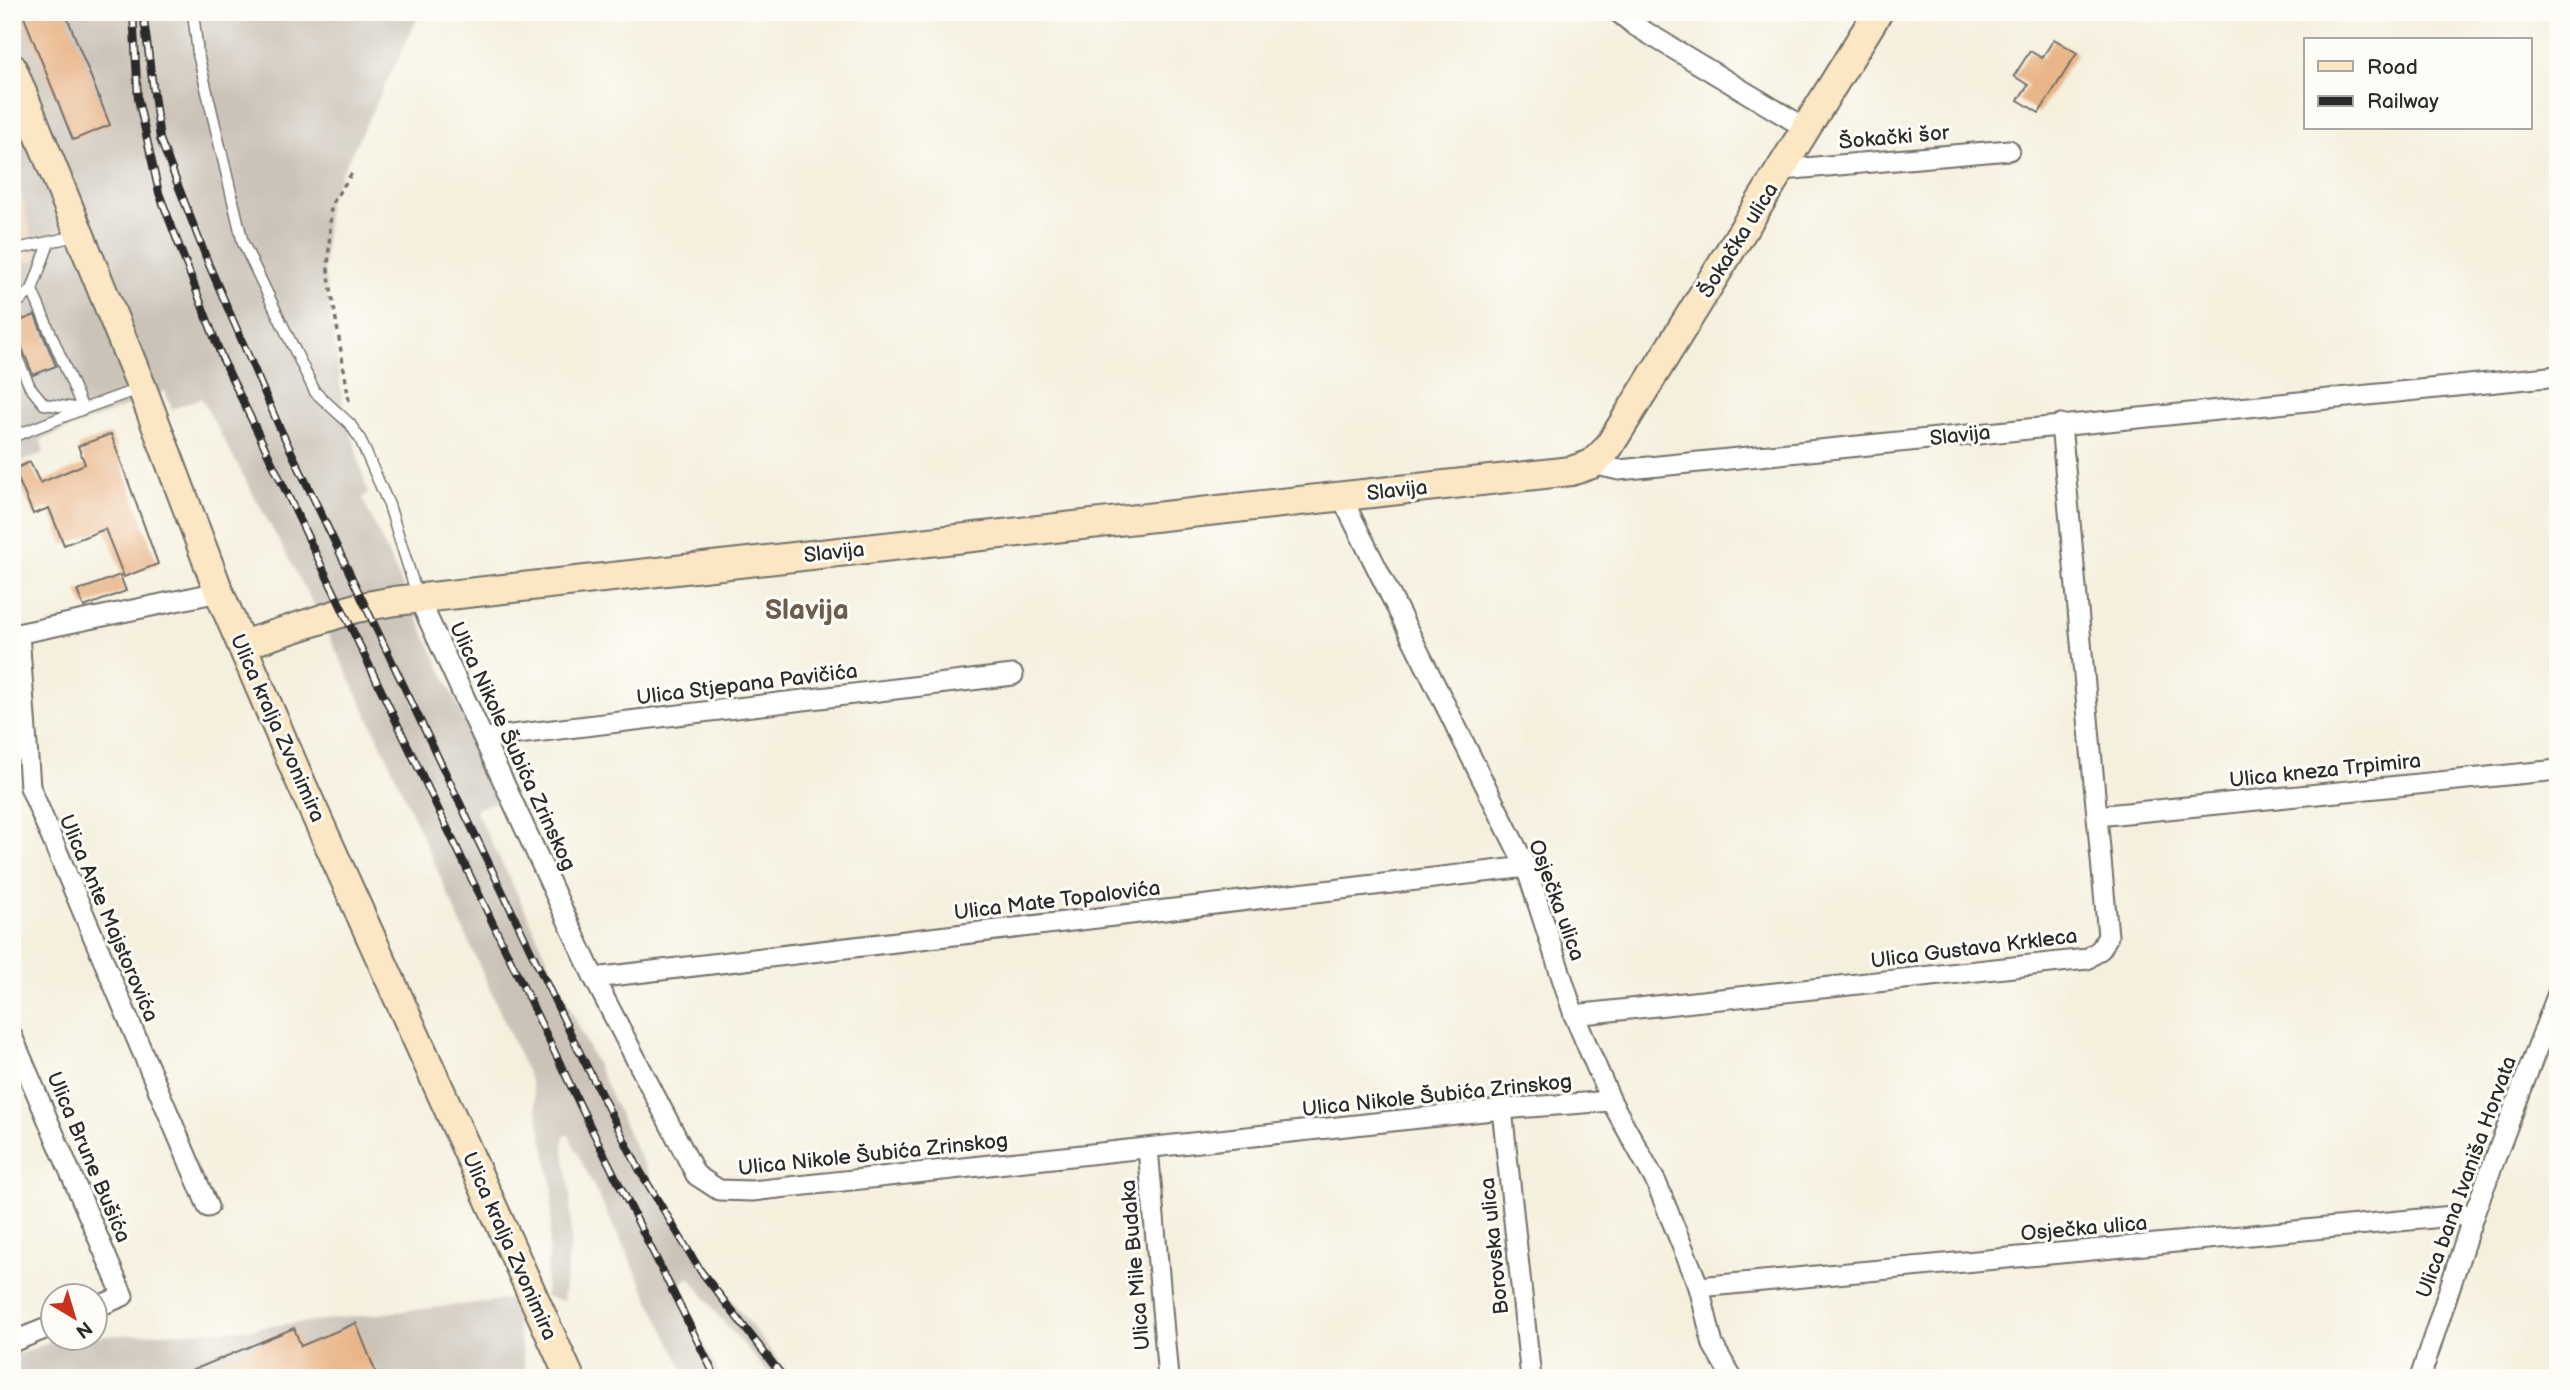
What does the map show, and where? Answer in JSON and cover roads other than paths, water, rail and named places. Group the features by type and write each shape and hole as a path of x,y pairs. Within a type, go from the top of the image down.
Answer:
{"street":[{"path":"1618,12 1634,25 1807,129"},
{"name":"Šokačka ulica","path":"1592,464 1608,448 1878,12"},
{"name":"Ulica kralja Zvonimira","path":"12,68 142,388 219,592 570,1378"},
{"name":"Šokački šor","path":"1782,170 2009,150"},
{"name":"Slavija","path":"242,645 356,608 419,599 1571,471 1592,464 1619,470 2558,376"},
{"name":"Ulica Gustava Krkleca","path":"1574,1015 2087,959 2101,949 2108,936 2061,424"},
{"name":"Osječka ulica","path":"1341,496 1526,867 1574,1015 1611,1101 1656,1182 1699,1287 1713,1345 1732,1378"},
{"path":"15,634 219,592"},
{"name":"Ulica Nikole Šubića Zrinskog","path":"419,599 594,978 696,1175 719,1190 752,1191 1502,1109 1611,1101"},
{"name":"Ulica Ante Majstorovića","path":"15,634 30,787 208,1207"},
{"name":"Ulica Stjepana Pavičića","path":"485,738 1013,675"},
{"name":"Ulica kneza Trpimira","path":"2097,816 2558,770"},
{"name":"Ulica Mate Topalovića","path":"594,978 1526,867"},
{"name":"Ulica bana Ivaniša Horvata","path":"2420,1378 2474,1214 2558,993"},
{"name":"Ulica Brune Bušića","path":"12,1036 123,1296 108,1302"},
{"name":"Borovska ulica","path":"1502,1109 1531,1378"},
{"name":"Ulica Mile Budaka","path":"1148,1148 1168,1378"},
{"name":"Osječka ulica","path":"1699,1287 2474,1214"},
{"path":"12,1342 38,1332"}],"lane":[{"path":"193,12 198,54 243,243 315,392 350,425 360,439 389,505 419,599"},
{"path":"12,250 80,235"},
{"path":"12,312 14,306 32,290 49,243"},
{"path":"32,290 83,409"},
{"path":"12,346 30,387 44,404 83,409"},
{"path":"12,437 142,388"}],"railway":[{"path":"133,12 138,99 159,193 222,358 590,1126 716,1378"},
{"path":"143,12 160,139 209,265 278,424 576,1045 640,1171 700,1270 784,1378"}],"district":[{"name":"Slavija","path":"807,609"}]}
